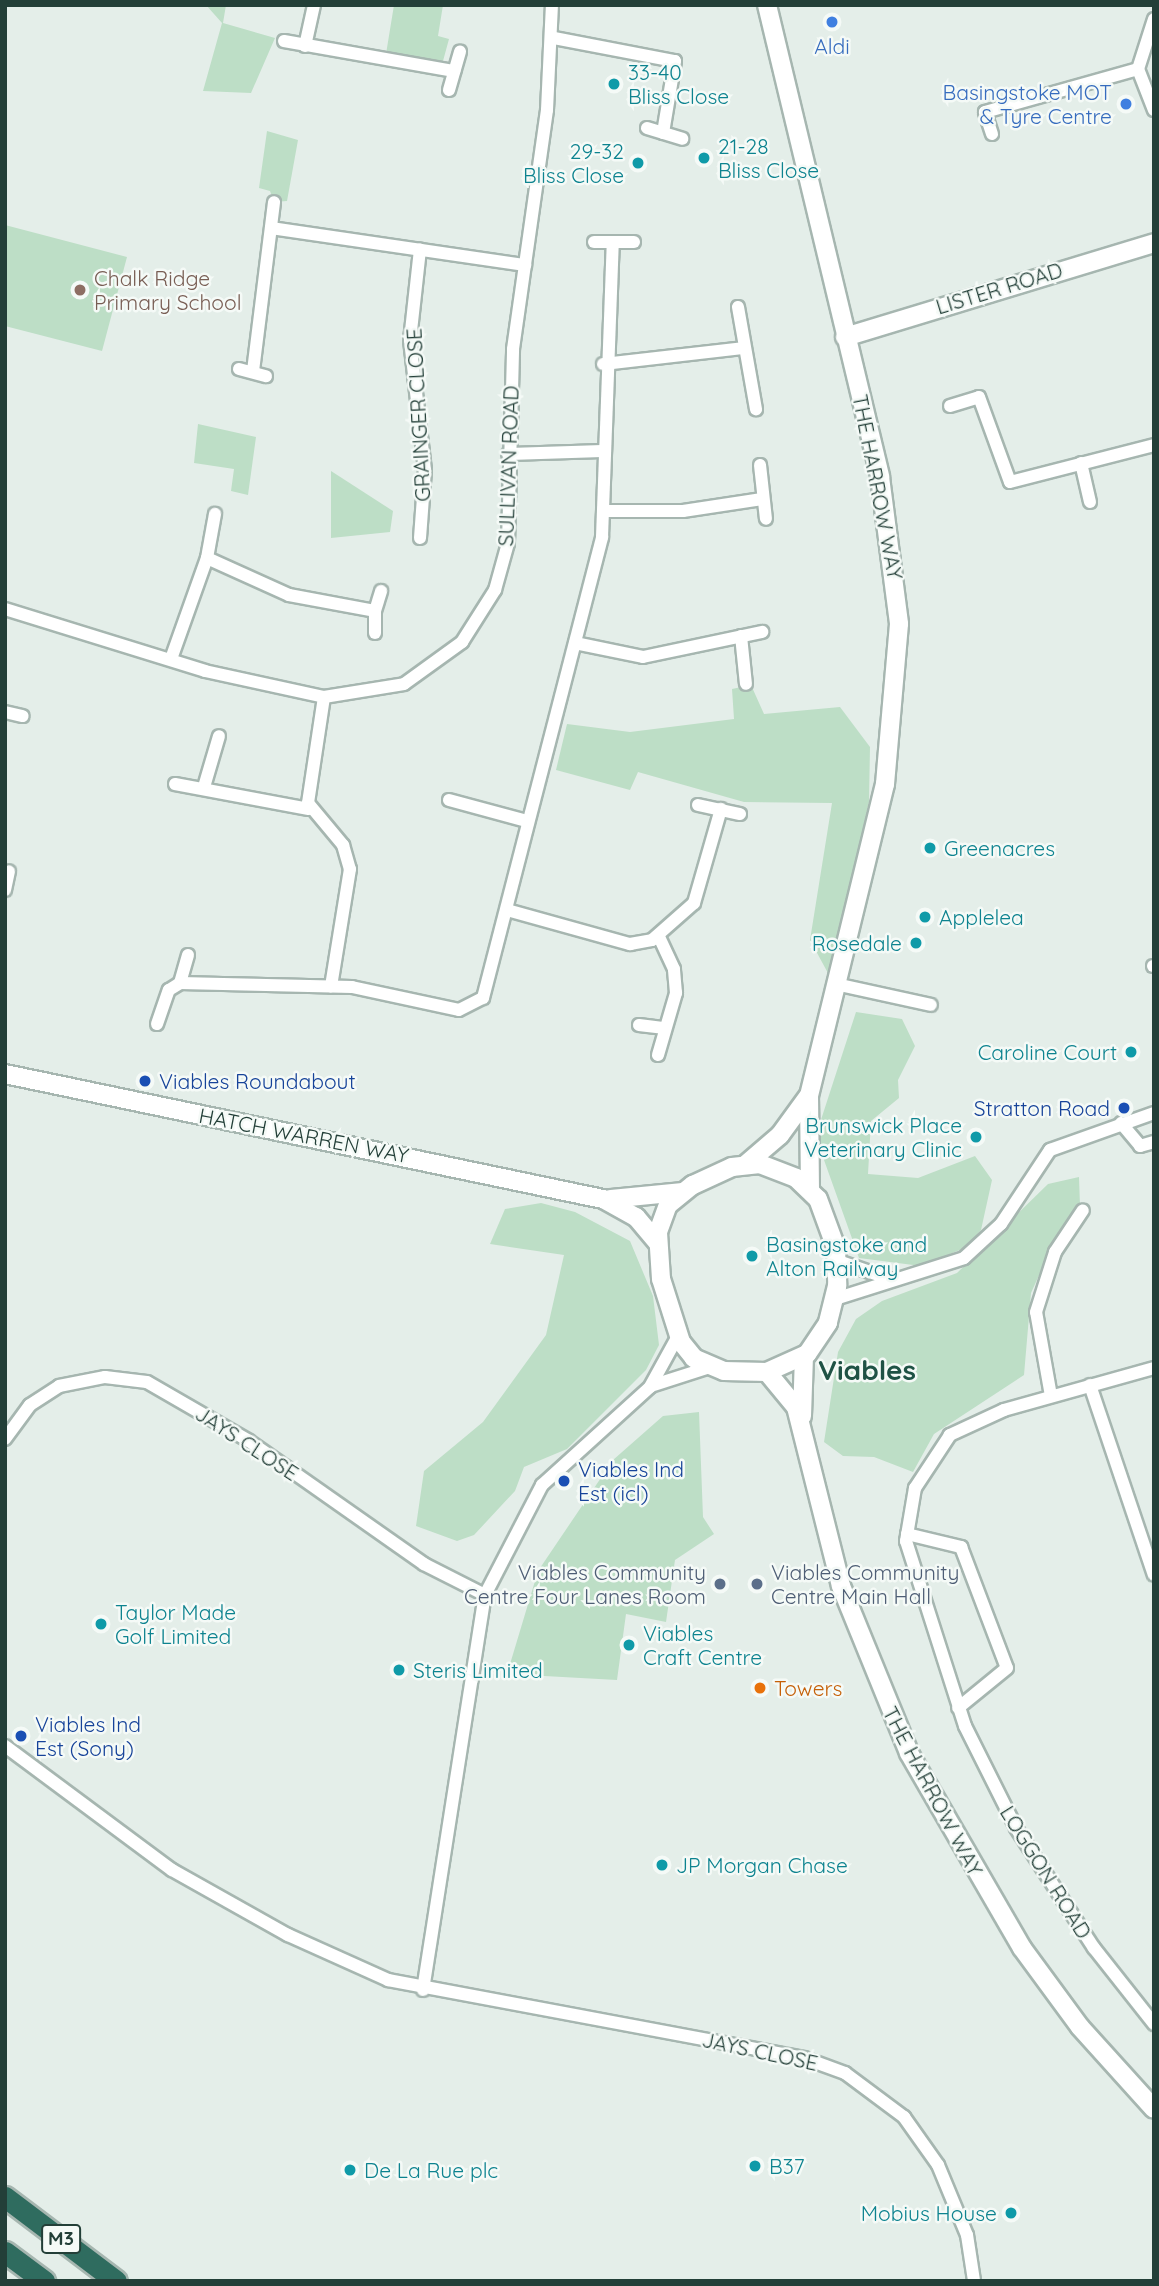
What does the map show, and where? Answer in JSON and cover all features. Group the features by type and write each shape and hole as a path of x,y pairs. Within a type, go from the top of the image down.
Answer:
{"highway":[{"name":"M3","path":"5,2197 116,2281"},
{"name":"M3","path":"5,2252 44,2281"}],"street":[{"path":"305,46 314,5"},
{"name":"SULLIVAN ROAD","path":"5,610 172,659 324,697 356,696 413,680 446,657 477,623 503,569 508,454 525,265 554,38 552,5"},
{"name":"THE HARROW WAY","path":"767,5 889,522 899,660 885,784 809,1095 810,1188"},
{"path":"1154,19 1138,69 1154,110"},
{"path":"554,38 676,61 663,133"},
{"path":"284,41 454,71"},
{"path":"449,90 460,52"},
{"path":"992,135 985,112 1138,69"},
{"path":"647,128 681,139"},
{"path":"253,371 274,202"},
{"path":"271,228 525,265"},
{"path":"594,242 634,242"},
{"path":"157,1024 169,990 180,983 250,989 331,986 460,1010 474,1006 483,998 575,643 604,511 603,364 613,243"},
{"name":"LISTER ROAD","path":"845,337 1154,243"},
{"name":"GRAINGER CLOSE","path":"420,538 425,470 410,340 421,250"},
{"path":"737,307 756,409"},
{"path":"603,364 743,348"},
{"path":"239,369 266,376"},
{"path":"950,406 979,397 1010,482 1154,445"},
{"path":"508,454 604,451"},
{"path":"1082,463 1090,502"},
{"path":"760,464 766,519"},
{"path":"604,511 683,512 762,499"},
{"path":"172,659 207,558 215,514"},
{"path":"207,558 289,595 375,611"},
{"path":"375,633 375,611 381,591"},
{"path":"575,643 643,657 762,632"},
{"path":"741,636 746,684"},
{"path":"309,809 324,697"},
{"path":"5,712 23,716"},
{"path":"204,787 219,736"},
{"path":"175,784 204,787 309,809 343,845 350,869 331,986"},
{"path":"449,800 527,821"},
{"path":"698,804 740,814"},
{"path":"507,910 630,944 659,937 694,903 721,809"},
{"path":"5,890 9,871"},
{"path":"658,1055 676,993 674,969 659,937"},
{"path":"180,983 188,955"},
{"path":"835,984 931,1005"},
{"path":"639,1025 664,1028"},
{"name":"HATCH WARREN WAY","path":"5,1074 603,1199 646,1200 685,1191"},
{"name":"THE HARROW WAY","path":"745,1165 780,1135 809,1095"},
{"path":"835,1298 964,1258 1001,1224 1044,1154 1121,1123 1154,1113"},
{"path":"1121,1123 1140,1146 1154,1142"},
{"path":"650,1387 710,1367 767,1372 804,1356 828,1323 835,1298 838,1261 810,1188 778,1169 745,1165 685,1191 662,1217 657,1242 678,1336 710,1367"},
{"name":"HATCH WARREN WAY","path":"603,1199 635,1217 657,1242"},
{"path":"1051,1396 1036,1312 1055,1252 1083,1210"},
{"path":"838,1261 897,1280"},
{"path":"423,1990 485,1595 515,1527 542,1485 650,1387 678,1336"},
{"name":"THE HARROW WAY","path":"803,1427 804,1356"},
{"name":"LOGGON ROAD","path":"1154,1368 1051,1396 950,1435 915,1488 907,1534 958,1708 1016,1828 1094,1948 1154,2024"},
{"name":"THE HARROW WAY","path":"767,1372 789,1394 803,1427 841,1586 909,1753 1022,1948 1080,2027 1154,2109"},
{"name":"JAYS CLOSE","path":"5,1439 30,1405 59,1386 105,1377 147,1382 249,1441 424,1564 485,1595"},
{"path":"1090,1385 1150,1554 1154,1576"},
{"path":"907,1534 961,1547 1007,1668 958,1708"},
{"name":"JAYS CLOSE","path":"5,1746 172,1870 337,1960 423,1990 792,2055 845,2073 904,2118 939,2165 967,2235 974,2281"}],"green space":[{"path":"206,5 226,5 223,23 275,38 251,93 203,91 222,23"},
{"path":"394,5 443,5 438,36 449,39 443,61 386,54"},
{"path":"267,131 298,140 287,201 274,202 270,191 259,188"},
{"path":"5,225 127,257 102,351 5,326"},
{"path":"198,424 256,437 248,495 231,491 234,469 194,463"},
{"path":"331,471 393,511 390,532 331,538"},
{"path":"751,685 764,714 840,707 870,747 869,802 829,975 810,940 832,803 744,802 638,772 630,790 556,770 567,724 630,732 734,719 732,689"},
{"path":"856,1012 902,1019 915,1046 898,1080 899,1098 871,1121 868,1174 918,1178 975,1156 992,1180 981,1230 967,1247 921,1266 859,1258 824,1160 818,1129"},
{"path":"1079,1177 1080,1206 1059,1231 1031,1293 1024,1375 934,1434 913,1472 874,1457 843,1456 824,1442 838,1352 856,1319 882,1301 957,1273 1048,1184"},
{"path":"541,1203 575,1212 630,1241 653,1296 659,1345 646,1370 567,1449 524,1467 515,1491 474,1535 457,1541 416,1526 424,1471 483,1422 546,1335 564,1255 490,1244 505,1209"},
{"path":"699,1412 703,1517 714,1534 675,1560 666,1622 626,1614 617,1680 507,1674 538,1571 613,1460 663,1416"}],"place":[{"name":"Aldi","path":"832,22"},
{"name":"33-40 Bliss Close","path":"614,84"},
{"name":"Basingstoke MOT & Tyre Centre","path":"1126,104"},
{"name":"21-28 Bliss Close","path":"704,158"},
{"name":"29-32 Bliss Close","path":"638,163"},
{"name":"Chalk Ridge Primary School","path":"80,290"},
{"name":"Greenacres","path":"930,848"},
{"name":"Applelea","path":"925,917"},
{"name":"Rosedale","path":"916,943"},
{"name":"Caroline Court","path":"1131,1052"},
{"name":"Viables Roundabout","path":"145,1081"},
{"name":"Stratton Road","path":"1124,1108"},
{"name":"Brunswick Place Veterinary Clinic","path":"976,1137"},
{"name":"Basingstoke and Alton Railway","path":"752,1256"},
{"name":"Viables Ind Est (icl)","path":"564,1481"},
{"name":"Viables Community Centre Four Lanes Room","path":"720,1584"},
{"name":"Viables Community Centre Main Hall","path":"757,1584"},
{"name":"Taylor Made Golf Limited","path":"101,1624"},
{"name":"Viables Craft Centre","path":"629,1645"},
{"name":"Steris Limited","path":"399,1670"},
{"name":"Towers","path":"760,1688"},
{"name":"Viables Ind Est (Sony)","path":"21,1736"},
{"name":"JP Morgan Chase","path":"662,1865"},
{"name":"B37","path":"755,2166"},
{"name":"De La Rue plc","path":"350,2170"},
{"name":"Mobius House","path":"1011,2213"}],"district":[{"name":"Viables","path":"867,1370"}]}
